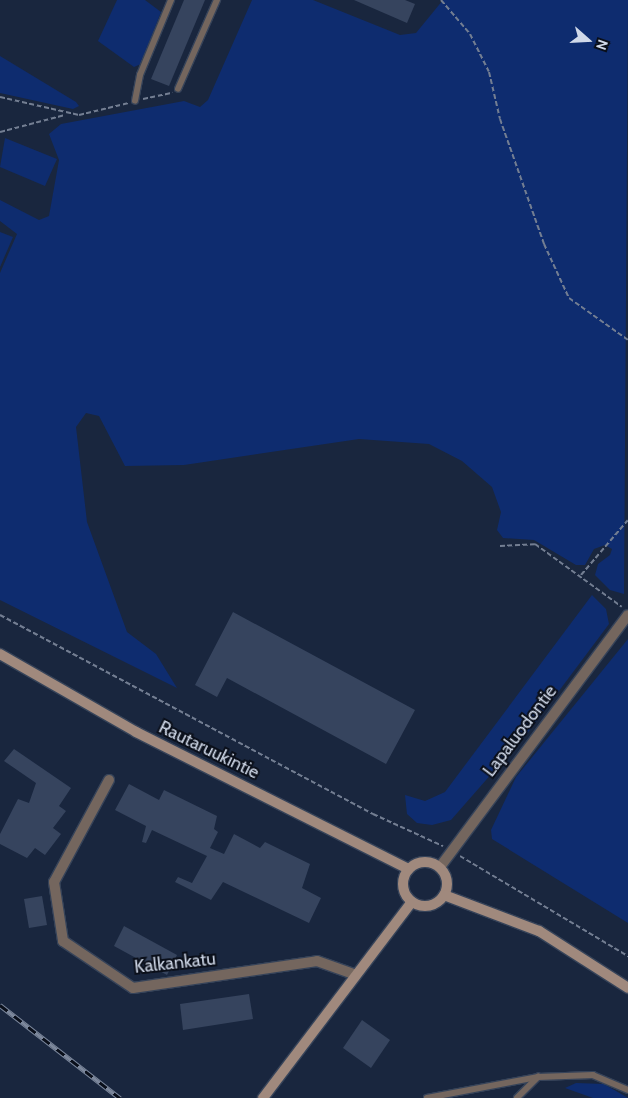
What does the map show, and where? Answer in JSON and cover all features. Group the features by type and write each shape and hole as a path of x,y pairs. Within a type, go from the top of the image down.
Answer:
{"main road":[{"name":"Rautaruukintie","path":"0,654 136,732 408,869"},
{"path":"427,861 440,867 447,880 444,895 433,904 412,902 403,882 408,869 427,861"},
{"path":"444,895 539,931 628,988"},
{"path":"263,1098 412,902"}],"street":[{"name":"Lapaluodontie","path":"440,867 628,613"},
{"name":"Kalkankatu","path":"109,780 54,882 63,941 133,988 317,961 356,974"}],"lane":[{"path":"135,101 140,75 171,0"},
{"path":"178,90 217,0"},
{"path":"427,1098 538,1078 593,1075 628,1090"},
{"path":"517,1098 538,1078"}],"path":[{"path":"441,0 466,29 489,72 500,119 544,244 569,298 628,340"},
{"path":"0,132 68,114 106,111 178,90"},
{"path":"0,97 68,114"},
{"path":"581,575 628,520"},
{"path":"500,546 535,544 581,575 628,613"},
{"path":"0,615 364,810 452,851 628,956"}],"shaded area":[{"path":"117,0 145,0 161,12 141,64 134,67 98,41"},
{"path":"252,0 313,0 400,35 416,33 443,0 628,0 624,594 610,590 595,575 598,564 610,555 612,549 605,545 594,549 585,565 576,565 534,540 503,538 497,530 501,512 492,487 462,461 429,444 359,439 184,465 125,466 99,416 86,413 76,427 87,522 127,632 156,654 177,688 0,600 0,273 17,234 0,221 0,200 39,220 49,216 59,160 49,134 61,124 184,101 200,107 208,100"},
{"path":"0,56 76,102 79,106 73,109 0,93"},
{"path":"5,138 57,159 45,186 0,167"},
{"path":"0,232 13,237 0,267"},
{"path":"592,595 606,609 609,624 529,731 451,820 432,825 417,823 407,814 405,795 425,801 445,792"},
{"path":"628,639 628,923 492,839 491,830 516,777"},
{"path":"576,1083 604,1084 628,1098 593,1098 565,1088"}],"building":[{"path":"184,0 205,0 169,86 151,79"},
{"path":"354,0 405,0 415,4 407,23"},
{"path":"233,612 415,710 386,764 227,678 217,697 195,685"},
{"path":"14,749 71,788 59,806 66,811 53,828 61,834 45,855 35,848 27,858 0,844 0,834 18,799 29,803 36,783 4,761"},
{"path":"129,784 159,800 164,790 217,816 214,829 218,832 210,848 224,854 234,834 260,848 265,842 310,864 302,888 321,898 309,923 223,882 211,900 175,882 178,877 192,883 207,856 152,830 146,843 142,842 146,826 115,810"},
{"path":"42,896 47,925 29,928 24,899"},
{"path":"124,926 177,955 167,975 114,946"},
{"path":"249,994 253,1019 183,1030 180,1004"},
{"path":"362,1020 390,1040 371,1068 343,1048"}],"railway":[{"path":"0,1005 120,1098"}]}
